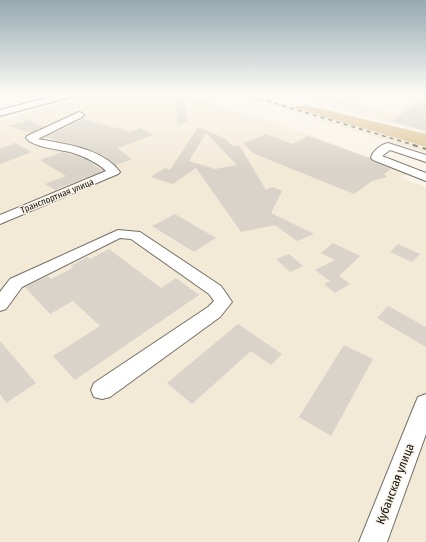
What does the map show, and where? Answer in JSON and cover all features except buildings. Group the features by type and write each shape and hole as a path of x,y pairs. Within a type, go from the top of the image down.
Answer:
{"street":[{"name":"Транспортная улица","path":"0,220 114,172 108,165 84,152 34,141 31,138 70,119"},
{"path":"426,159 388,146 377,155 377,158 426,177"},
{"path":"0,305 16,283 118,234 134,235 215,290 224,302 214,312 102,390"},
{"name":"Кубанская улица","path":"374,542 426,404"}],"shaded area":[{"path":"6,119 262,119 308,134 407,173 401,178 426,187 426,542 0,542 0,121"},
{"path":"316,119 333,119 426,147 426,153"},
{"path":"333,119 365,119 426,134 426,147"},
{"path":"377,119 426,119 426,133"}],"railway":[{"path":"328,119 417,146"},
{"path":"413,145 426,149"}]}
